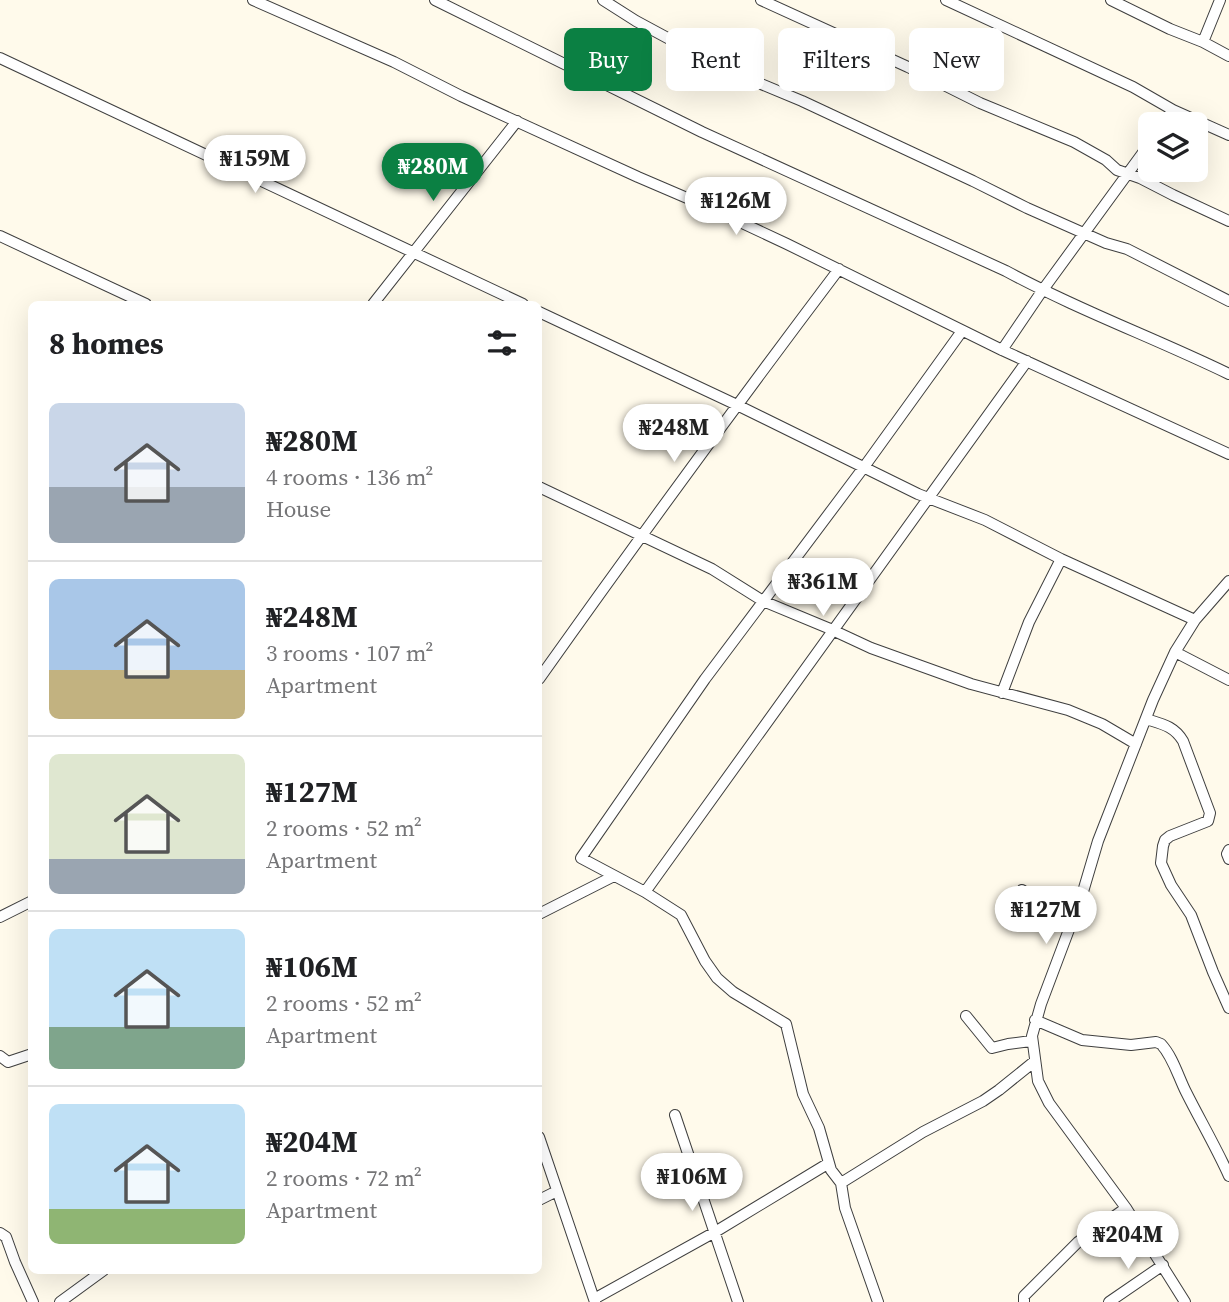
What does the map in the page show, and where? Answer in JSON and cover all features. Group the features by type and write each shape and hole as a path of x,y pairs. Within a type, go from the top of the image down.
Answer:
{"street":[{"path":"253,0 270,4 517,121 708,207 1002,350 1229,454"},
{"path":"435,0 702,132 1006,271 1042,291 1229,374"},
{"path":"603,0 724,69 802,101 1027,208 1127,249 1229,301"},
{"path":"761,0 980,103 1073,142 1106,160 1117,170 1140,178 1229,221"},
{"path":"946,0 1229,135"},
{"path":"1111,0 1229,56"},
{"path":"1203,42 1220,0"},
{"path":"0,58 517,301"},
{"path":"375,301 517,121"},
{"path":"1002,350 1138,159"},
{"path":"0,236 140,301"},
{"path":"542,675 641,535 839,270"},
{"path":"542,313 928,498 985,520 1061,559 1195,621"},
{"path":"878,1302 845,1208 841,1183 831,1170 818,1128 803,1094 786,1024 733,992 716,978 681,915 645,892 581,859 705,679 962,331"},
{"path":"645,892 1027,361"},
{"path":"542,488 712,569 763,601 871,648 971,684 1068,710 1102,724 1136,744"},
{"path":"1002,693 1029,622 1061,559"},
{"path":"1185,1302 1126,1208 1049,1103 1038,1081 1031,1041 1035,1020 1082,895 1098,841 1146,719 1175,652 1195,621 1225,593 1229,581"},
{"path":"1175,652 1229,680"},
{"path":"1146,719 1168,726 1178,733 1210,813 1208,821 1165,840 1161,863 1171,885 1191,915 1229,1008"},
{"path":"1229,850 1229,859"},
{"path":"542,912 614,876"},
{"path":"1022,890 1071,924"},
{"path":"0,917 28,903"},
{"path":"966,1016 992,1048 1031,1041"},
{"path":"1035,1020 1082,1040 1131,1045 1156,1042 1161,1044 1229,1176"},
{"path":"0,1056 8,1062 28,1055"},
{"path":"841,1183 923,1132 983,1101 1035,1061"},
{"path":"675,1115 738,1302"},
{"path":"542,1146 595,1301 829,1163"},
{"path":"542,1198 557,1191"},
{"path":"1024,1302 1024,1296 1078,1242 1126,1208"},
{"path":"0,1233 6,1237 33,1302"},
{"path":"1109,1302 1163,1265"},
{"path":"60,1302 98,1274"}]}
